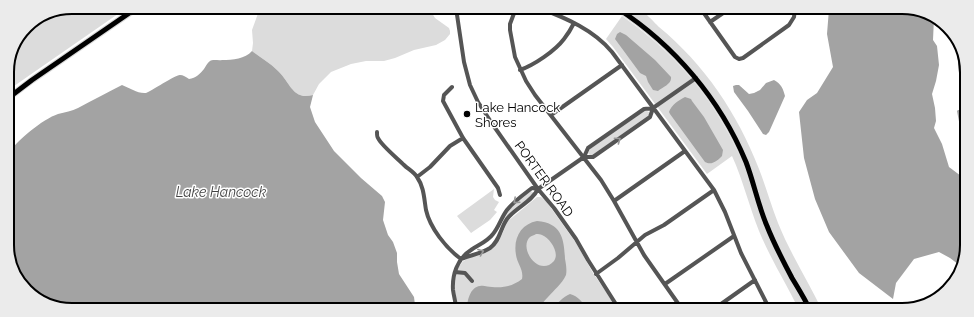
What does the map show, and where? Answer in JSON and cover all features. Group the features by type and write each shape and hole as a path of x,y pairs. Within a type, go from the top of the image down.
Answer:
{"main road":[{"path":"14,94 128,14"},
{"path":"626,14 660,41 696,78 710,97 735,138 746,163 766,224 778,251 806,303"}],"street":[{"name":"PORTER ROAD","path":"457,14 464,62 470,85 483,111 538,189 554,208 576,239 615,303"},
{"path":"514,14 510,24 510,30 515,57 526,81 535,95 601,180 644,255 678,303"},
{"path":"555,14 593,34 604,43 686,151 714,190 725,212 741,253 767,303"},
{"path":"704,14 737,59 741,59 789,25 794,14"},
{"path":"710,22 722,14"},
{"path":"520,70 533,64 557,47 568,34 574,23"},
{"path":"551,115 622,65"},
{"path":"584,157 588,148 644,109 653,108 696,78"},
{"path":"452,87 444,95 444,101 463,138 498,188 500,196"},
{"path":"455,303 453,281 461,259 470,251 489,239 508,218 535,196 538,189 584,157 594,156 650,117 653,108"},
{"path":"377,132 377,137 379,140 417,177 423,191 426,210 430,222 445,245 461,259"},
{"path":"417,177 430,167 450,146 463,138"},
{"path":"614,201 686,151"},
{"path":"461,259 484,251 494,244 498,240 506,211 532,188 538,189"},
{"path":"596,274 645,235 664,225 714,190"},
{"path":"665,284 734,236"},
{"path":"455,272 465,273 472,281"},
{"path":"723,303 756,280"}],"shaded area":[{"path":"118,14 14,86 14,68 16,57 20,46 34,28 50,18 61,15"},
{"path":"258,14 433,14 435,18 449,28 450,34 445,40 436,45 414,50 384,61 366,61 351,64 331,72 319,84 313,95 306,96 296,93 277,70 252,51 252,30"},
{"path":"630,14 645,14 691,57 718,91 751,149 775,216 818,303 806,303 778,251 746,163 723,117 679,60 629,16"},
{"path":"622,16 653,40 681,66 705,96 731,138 745,167 766,220 804,303 795,303 768,251 755,222 732,156 707,174 606,39"},
{"path":"645,110 649,112 649,115 593,155 588,153 590,149"},
{"path":"494,189 493,197 499,202 494,210 497,212 490,220 471,233 457,216"},
{"path":"531,191 534,193 504,220 515,203"},
{"path":"537,197 541,197 546,201 576,243 593,273 614,303 457,303 455,276 460,265 468,258 496,244 499,241 508,221"}],"water":[{"path":"829,14 910,14 924,18 934,24 933,40 937,46 939,65 932,94 936,121 934,128 942,144 949,167 960,175 960,253 957,263 939,252 914,259 896,283 893,299 859,273 829,232 815,199 804,158 799,112 807,100 817,93 833,67 827,34"},
{"path":"620,32 626,35 655,60 671,77 669,83 658,91 653,90 646,76 640,73 615,39 617,34"},
{"name":"Lake Hancock","path":"252,51 268,62 281,74 296,93 306,96 313,95 310,107 315,122 334,151 361,178 382,196 385,202 383,220 388,235 393,242 397,253 399,274 414,297 415,303 64,303 50,299 31,286 20,271 15,256 14,147 17,143 38,125 52,117 76,109 122,85 137,92 146,93 178,75 182,75 189,79 196,77 211,60 230,60 249,54"},
{"path":"774,80 781,86 785,96 769,132 766,135 763,134 734,92 733,86 739,85 749,94 760,90 766,83"},
{"path":"685,97 691,99 704,117 723,150 722,156 715,162 705,162 669,112 673,105"},
{"path":"960,110 960,127 957,111"},
{"path":"537,221 545,222 552,225 560,233 564,245 566,275 558,287 543,303 468,303 471,292 477,287 504,287 512,285 522,279 522,273 515,249 519,233 527,225","holes":["540,234 551,242 556,254 554,261 548,265 542,266 532,260 528,254 527,248 527,242 530,237"]},
{"path":"570,294 573,295 583,303 558,303"}],"place":[{"name":"Lake Hancock Shores","path":"467,114"}]}
